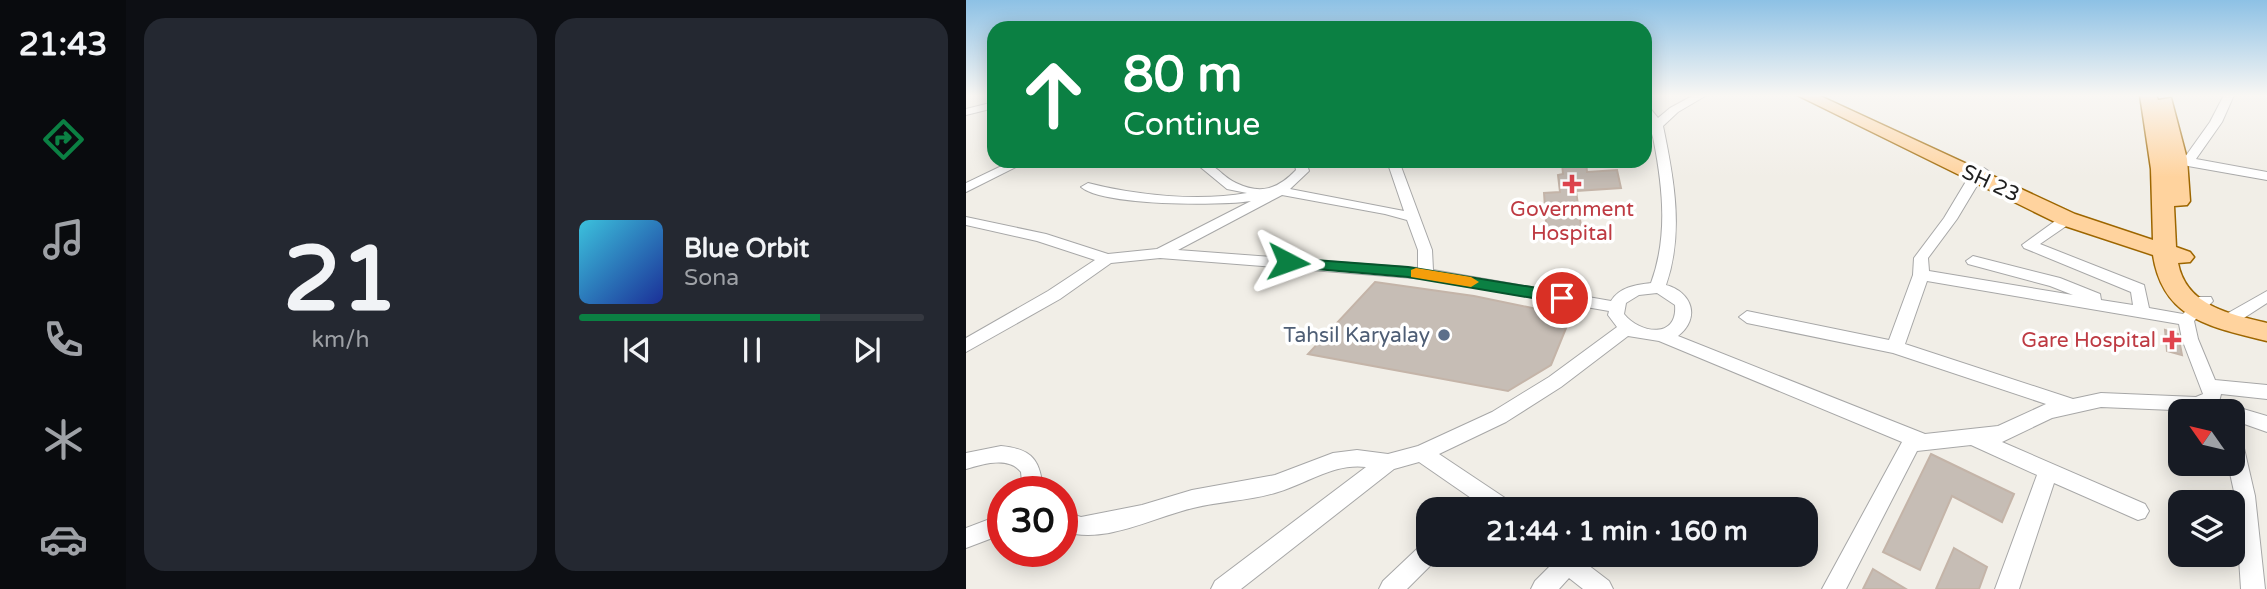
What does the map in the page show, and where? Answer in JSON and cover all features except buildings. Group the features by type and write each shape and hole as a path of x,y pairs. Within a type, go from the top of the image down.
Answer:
{"main road":[{"name":"SH 23","path":"1872,122 2022,193 2067,219 2174,255"},
{"path":"2153,122 2178,294 2197,310 2267,326"},
{"path":"2172,122 2183,160 2174,255"},
{"path":"2022,193 2100,229"},
{"path":"2230,318 2267,332"}],"street":[{"path":"1655,122 1668,202 1667,267 1657,288"},
{"path":"2183,160 2216,122"},
{"path":"2183,160 2267,176"},
{"path":"966,188 1007,168"},
{"path":"1208,168 1232,186 1261,193 1280,191 1387,210 1414,218"},
{"path":"1160,253 1280,191 1299,179 1302,168"},
{"path":"1396,168 1425,250 1426,274"},
{"path":"1895,347 1921,275 1921,258 1980,174"},
{"path":"1088,187 1104,193 1226,199 1280,191"},
{"path":"2067,219 2029,245 2138,289 2142,314"},
{"path":"966,221 1041,237 1107,259 1160,253 1426,274 1616,307"},
{"path":"966,346 1054,295 1107,259"},
{"path":"1973,261 2055,282 2111,308"},
{"path":"1921,275 2142,314 2197,310 2219,399"},
{"path":"1657,288 1677,296 1686,311 1679,326 1660,335 1648,336 1626,329 1620,322 1616,307 1619,300 1635,290 1657,288"},
{"path":"2230,318 2267,296"},
{"path":"1747,317 1895,347 2072,406"},
{"path":"1078,526 1143,516 1192,499 1276,484 1334,461 1357,458 1388,462 1422,453 1499,417 1555,382 1626,329"},
{"path":"1660,335 1925,443"},
{"path":"2242,399 2267,392"},
{"path":"1835,589 1911,444 2001,434 2048,411 2101,400 2168,403"},
{"path":"2245,415 2267,424"},
{"path":"1972,437 2138,511"},
{"path":"1422,453 1481,497"},
{"path":"966,461 1007,454 1020,459 1030,468 1031,476"},
{"path":"1223,589 1388,462"},
{"path":"2007,589 2048,472"},
{"path":"2240,476 2258,587"},
{"path":"966,538 987,530"},
{"path":"1391,589 1416,565"},
{"path":"1543,589 1558,567"},
{"path":"1573,567 1601,589"}],"slow traffic":[{"path":"1416,273 1471,282"}],"place":[{"name":"Government Hospital","path":"1572,184"},
{"name":"Tahsil Karyalay","path":"1444,335"},
{"name":"Gare Hospital","path":"2172,340"}],"route":[{"path":"1288,262 1426,274 1562,298"}]}
